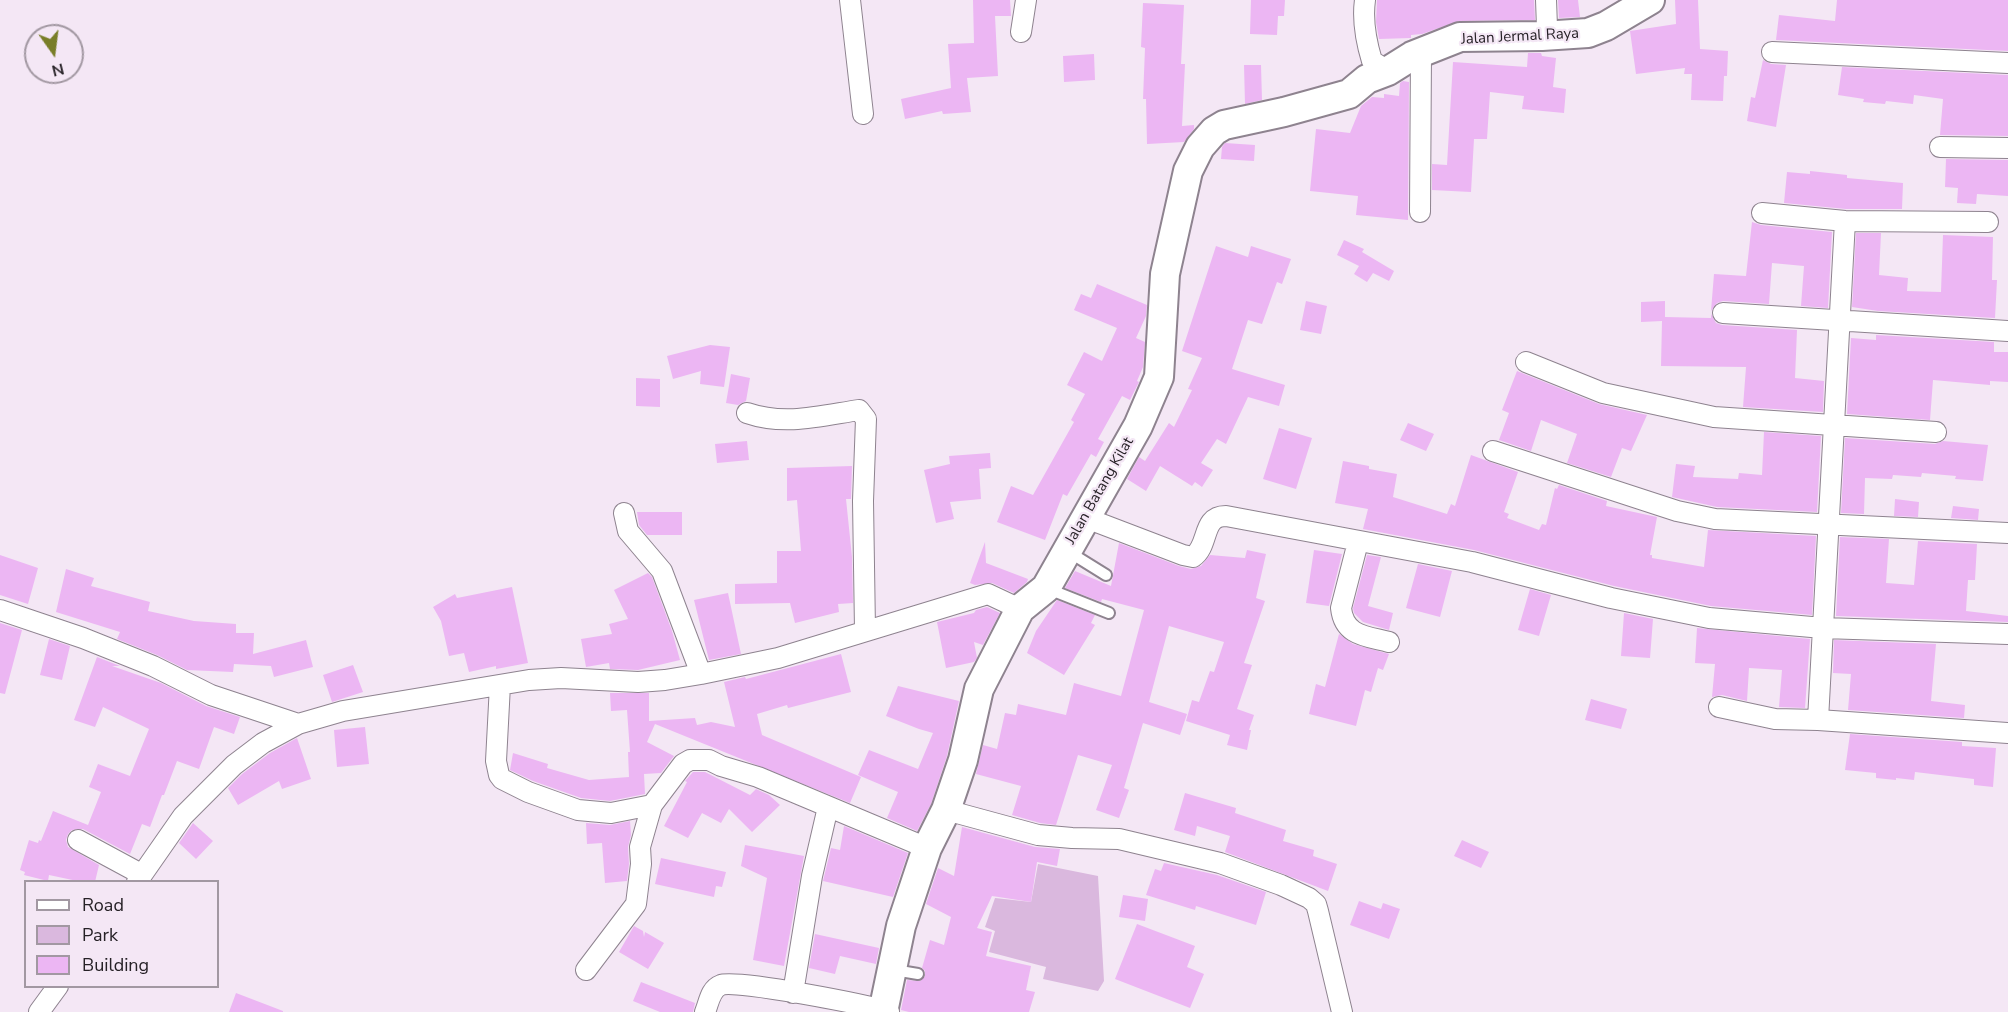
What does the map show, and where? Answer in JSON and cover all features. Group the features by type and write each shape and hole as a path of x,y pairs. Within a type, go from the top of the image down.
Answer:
{"street":[{"path":"850,0 863,114"},
{"path":"1021,32 1026,0"},
{"path":"1365,0 1363,10 1365,39 1372,61 1388,71"},
{"path":"1542,36 1547,27 1546,0"},
{"name":"Jalan Jermal Raya","path":"1388,71 1412,56 1460,38 1588,33 1606,26 1650,0"},
{"path":"1772,52 2008,63"},
{"path":"1420,212 1421,53"},
{"name":"Jalan Batang Kilat","path":"885,1011 905,971 901,926 927,848 946,810 963,760 979,689 1020,609 1046,588 1138,426 1159,377 1165,274 1188,171 1200,147 1214,131 1224,125 1349,94 1367,79 1388,71"},
{"path":"1940,147 2008,148"},
{"path":"1762,213 1845,221 1988,222"},
{"path":"1818,720 1845,221"},
{"path":"1723,313 2008,331"},
{"path":"1526,362 1603,393 1714,417 1936,432"},
{"path":"747,413 764,419 782,421 859,410 864,414 866,419 863,501 865,630"},
{"path":"1493,451 1677,511 1715,519 2008,533"},
{"path":"624,513 628,531 662,571 701,674"},
{"path":"1086,518 1193,557 1200,553 1211,521 1218,516 1472,562 1611,598 1701,617 1823,628 2008,634"},
{"path":"1358,542 1341,608 1342,617 1347,627 1355,633 1389,642"},
{"path":"78,840 139,878 183,816 234,765 263,743 298,724 343,711 500,685 561,678 638,682 701,674 778,658 988,594 1020,609"},
{"path":"0,610 83,638 153,666 211,694 298,724"},
{"path":"500,685 496,761 502,779 528,792 578,810 611,813 652,805"},
{"path":"1719,707 1775,719 2008,733"},
{"path":"586,970 636,904 641,864 640,848 652,805 683,764 690,760 709,760 758,777 927,848"},
{"path":"793,993 812,876 828,807"},
{"path":"946,810 1038,835 1119,839 1220,863 1281,885 1309,898 1318,911 1342,1012"},
{"path":"705,1012 713,990 721,985 736,984 885,1011"},
{"path":"39,1012 57,988"}],"lane":[{"path":"1066,550 1106,575"},
{"path":"1046,588 1109,613"}],"green space":[{"path":"1038,864 1098,876 1104,981 1098,991 1043,979 1046,967 989,952 995,931 985,927 995,898 1031,902"}],"building":[{"path":"973,0 1010,0 1011,16 995,16 998,76 967,78 971,112 943,114 942,111 905,119 901,99 951,88 948,44 974,43"},
{"path":"1251,0 1285,0 1284,16 1278,16 1277,35 1250,34"},
{"path":"1377,0 1534,0 1535,20 1459,21 1422,34 1411,35 1411,38 1379,39 1376,22"},
{"path":"1558,0 1578,0 1580,17 1559,18"},
{"path":"1675,0 1698,0 1700,49 1728,51 1723,101 1691,100 1692,74 1684,74 1685,68 1636,74 1630,31 1676,24"},
{"path":"1837,0 2008,0 2008,51 1776,40 1779,15 1835,21"},
{"path":"1143,3 1184,5 1181,64 1185,64 1182,126 1194,125 1194,129 1184,142 1147,144 1146,99 1143,99 1145,48 1141,47"},
{"path":"1528,53 1541,53 1542,56 1556,58 1553,87 1566,89 1564,113 1522,109 1524,96 1490,92 1487,139 1474,139 1471,192 1432,190 1432,164 1447,165 1453,62 1527,67"},
{"path":"1094,54 1095,80 1064,82 1063,56"},
{"path":"1763,60 1771,64 1786,65 1776,127 1747,121 1751,97 1755,98"},
{"path":"1244,65 1261,65 1262,100 1245,104"},
{"path":"1842,67 2008,75 2008,136 1940,135 1943,99 1914,95 1913,104 1886,101 1885,104 1863,102 1864,99 1838,95"},
{"path":"1409,82 1408,220 1356,215 1358,196 1310,191 1316,129 1350,133 1361,106 1372,97 1384,98 1384,94 1399,96 1400,83"},
{"path":"1225,143 1255,145 1254,161 1221,159 1222,147"},
{"path":"1946,159 2008,160 2008,196 1977,194 1976,204 1957,203 1958,188 1945,187"},
{"path":"1810,171 1847,175 1847,178 1903,183 1902,209 1846,209 1784,203 1787,172 1810,174"},
{"path":"1752,222 1761,225 1832,232 1828,308 1801,306 1804,266 1772,263 1769,304 1723,301 1717,303 1711,311 1714,274 1746,276"},
{"path":"1856,233 1881,233 1879,275 1908,278 1907,291 1941,292 1943,235 1993,237 1992,280 1997,280 1995,318 1878,311 1852,307"},
{"path":"1344,240 1364,249 1362,252 1394,271 1389,281 1373,273 1367,282 1354,274 1359,266 1337,255"},
{"path":"1216,246 1248,257 1251,246 1291,259 1282,284 1277,282 1262,324 1248,320 1232,369 1285,385 1279,406 1248,397 1226,444 1217,439 1201,463 1213,470 1202,487 1195,482 1192,486 1160,466 1146,491 1127,479 1139,457 1145,461 1169,423 1174,427 1192,390 1188,389 1202,358 1182,351"},
{"path":"1097,284 1147,305 1146,316 1136,338 1145,342 1143,367 1130,400 1122,396 1098,439 1104,442 1096,457 1091,454 1067,496 1063,494 1045,540 997,522 1011,486 1033,495 1074,422 1071,420 1085,394 1067,385 1084,352 1102,361 1117,328 1074,310 1081,294 1091,298"},
{"path":"1306,301 1327,306 1321,334 1300,330"},
{"path":"1665,301 1665,317 1711,318 1711,314 1716,323 1722,325 1797,330 1795,378 1824,381 1823,412 1743,407 1746,367 1661,366 1662,321 1641,322 1641,302"},
{"path":"1876,335 1994,342 1994,352 2008,352 2008,382 1990,381 1990,385 1933,380 1930,420 1847,414 1851,338 1876,340"},
{"path":"710,345 730,347 724,387 700,384 701,371 673,379 667,356"},
{"path":"1517,371 1599,404 1647,415 1631,451 1622,448 1611,477 1567,463 1577,434 1541,420 1531,451 1499,440 1509,413 1502,410"},
{"path":"731,374 750,378 746,401 738,405 726,403"},
{"path":"636,378 660,379 660,407 636,406"},
{"path":"1408,423 1434,434 1426,451 1400,440"},
{"path":"1279,428 1312,438 1296,489 1263,479"},
{"path":"1764,432 1821,436 1817,512 1717,507 1672,497 1676,464 1695,466 1693,477 1738,479 1739,473 1762,475"},
{"path":"1845,438 1988,445 1983,481 1922,473 1921,477 1893,475 1892,479 1865,478 1864,514 1841,513"},
{"path":"747,441 749,460 717,463 715,444"},
{"path":"990,453 991,468 979,469 981,499 950,502 954,519 936,523 924,470 950,464 949,456"},
{"path":"1471,455 1518,472 1504,512 1509,514 1507,518 1539,530 1542,524 1546,525 1555,488 1557,489 1559,485 1607,501 1606,506 1657,517 1650,555 1652,558 1704,567 1708,530 1816,536 1812,615 1711,606 1614,586 1474,550 1363,529 1368,509 1335,503 1343,461 1397,474 1393,497 1447,514 1451,504 1455,506"},
{"path":"852,466 851,499 846,499 852,557 853,603 838,604 839,612 795,623 790,603 735,604 735,584 777,583 777,551 801,551 797,500 787,501 787,468"},
{"path":"1895,499 1919,502 1918,517 1894,516"},
{"path":"1953,506 1979,509 1978,520 1951,518"},
{"path":"637,512 682,512 682,535 647,535 639,525"},
{"path":"1840,537 1889,539 1886,583 1914,585 1918,541 1977,544 1975,580 1968,580 1966,611 2008,616 2008,622 1836,616"},
{"path":"985,542 986,563 1028,579 1014,593 992,583 975,585 970,583"},
{"path":"1119,543 1191,569 1201,566 1210,555 1245,558 1247,550 1266,554 1256,598 1265,601 1244,663 1252,665 1237,709 1254,715 1249,730 1251,730 1247,750 1227,745 1230,735 1186,721 1192,700 1199,702 1210,671 1214,672 1224,642 1169,626 1149,702 1187,714 1180,735 1143,723 1124,788 1129,790 1119,818 1096,810 1112,765 1078,755 1056,825 1012,815 1021,786 976,774 983,745 997,749 1005,713 1016,715 1018,704 1066,715 1074,683 1121,696 1144,610 1102,599 1101,602 1065,588 1075,571 1111,586"},
{"path":"1314,550 1342,554 1329,606 1306,603"},
{"path":"0,555 38,568 28,604 0,595"},
{"path":"1367,555 1381,557 1368,606 1393,613 1389,630 1363,622 1354,613 1353,608"},
{"path":"1418,564 1452,571 1440,617 1406,608"},
{"path":"66,569 94,578 91,586 150,602 148,611 194,621 236,624 236,633 254,633 253,654 306,640 313,667 274,677 271,666 234,664 233,672 187,670 117,639 120,632 56,612"},
{"path":"648,573 652,577 672,631 680,660 638,670 610,669 609,663 586,667 581,639 612,634 609,624 628,619 614,590"},
{"path":"512,587 528,663 496,669 496,666 469,672 464,653 449,656 441,621 433,607 455,594 457,598"},
{"path":"1530,589 1551,595 1539,636 1518,630"},
{"path":"728,593 741,654 709,660 694,600"},
{"path":"1057,600 1095,615 1091,623 1095,625 1064,675 1027,653 1036,631"},
{"path":"987,607 1000,613 983,645 974,642 977,658 974,662 946,668 937,622 974,613 976,610"},
{"path":"1624,613 1653,619 1650,658 1621,656"},
{"path":"0,623 22,630 5,694 0,693"},
{"path":"1697,628 1810,639 1805,708 1779,707 1782,670 1749,668 1747,701 1722,695 1712,697 1715,664 1695,663"},
{"path":"1339,634 1353,644 1389,654 1383,670 1378,668 1371,692 1365,690 1356,726 1309,714 1316,684 1325,687"},
{"path":"49,639 70,646 62,680 40,675"},
{"path":"1834,640 1936,644 1931,701 1965,705 1964,718 1848,710 1851,674 1833,673"},
{"path":"841,654 851,692 788,708 787,705 757,714 762,735 861,777 850,803 655,724 647,742 674,756 661,773 644,774 645,794 610,801 581,798 510,770 513,753 548,764 547,768 589,780 629,777 627,710 611,711 610,693 649,693 649,721 695,718 697,725 711,722 735,727 724,682 745,677 746,679"},
{"path":"97,657 120,666 112,666 161,683 206,706 240,717 234,734 214,727 199,769 177,761 150,827 142,824 130,854 83,829 72,830 68,834 66,840 68,847 99,865 95,880 73,880 49,875 48,880 44,880 24,875 25,872 20,870 29,840 38,843 39,840 41,841 53,811 88,825 101,792 89,787 98,764 130,776 149,729 103,707 95,727 74,720"},
{"path":"353,665 363,692 332,702 323,675"},
{"path":"898,686 959,701 947,756 931,804 917,831 887,818 898,792 858,775 869,750 918,769 933,733 886,716"},
{"path":"1591,699 1627,709 1621,729 1585,720"},
{"path":"365,727 369,764 337,767 334,730"},
{"path":"1850,734 1962,742 1962,746 1996,748 1993,787 1974,785 1974,779 1915,772 1914,780 1896,778 1896,780 1876,778 1876,773 1845,770"},
{"path":"297,738 311,779 282,789 279,781 238,805 228,788 270,753"},
{"path":"693,772 705,772 750,795 756,789 769,795 780,805 752,832 729,809 721,823 702,813 688,838 664,826 687,782 685,781"},
{"path":"1185,793 1236,808 1235,813 1286,830 1283,841 1314,850 1313,856 1337,864 1328,891 1225,852 1230,836 1197,826 1195,836 1174,830"},
{"path":"630,821 627,881 605,883 602,843 587,844 586,823 610,825"},
{"path":"193,823 213,841 196,859 179,843"},
{"path":"844,826 908,853 893,897 823,881 831,848 840,850"},
{"path":"962,827 1035,847 1060,849 1057,866 1037,862 1031,902 992,896 977,928 992,932 986,956 1031,966 1026,990 1035,992 1029,1012 909,1012 901,1010 907,980 920,981 925,976 922,968 930,940 944,945 951,917 926,904 938,868 954,876"},
{"path":"1462,840 1489,852 1481,868 1454,856"},
{"path":"745,845 804,856 784,966 753,960 767,878 741,866"},
{"path":"661,858 726,872 722,887 716,886 714,897 655,884"},
{"path":"1164,863 1217,875 1266,892 1256,925 1196,906 1195,910 1146,895 1155,869 1161,871"},
{"path":"1123,895 1148,899 1145,921 1119,917"},
{"path":"1359,901 1381,909 1383,903 1400,909 1389,939 1350,925"},
{"path":"1137,924 1195,946 1187,967 1204,974 1190,1008 1115,979"},
{"path":"634,926 643,931 644,937 645,932 664,943 648,969 619,952"},
{"path":"815,934 879,948 876,964 840,956 835,974 809,968"},
{"path":"641,982 695,1003 693,1012 660,1012 633,1001"},
{"path":"236,993 283,1011 283,1012 229,1012"}]}
